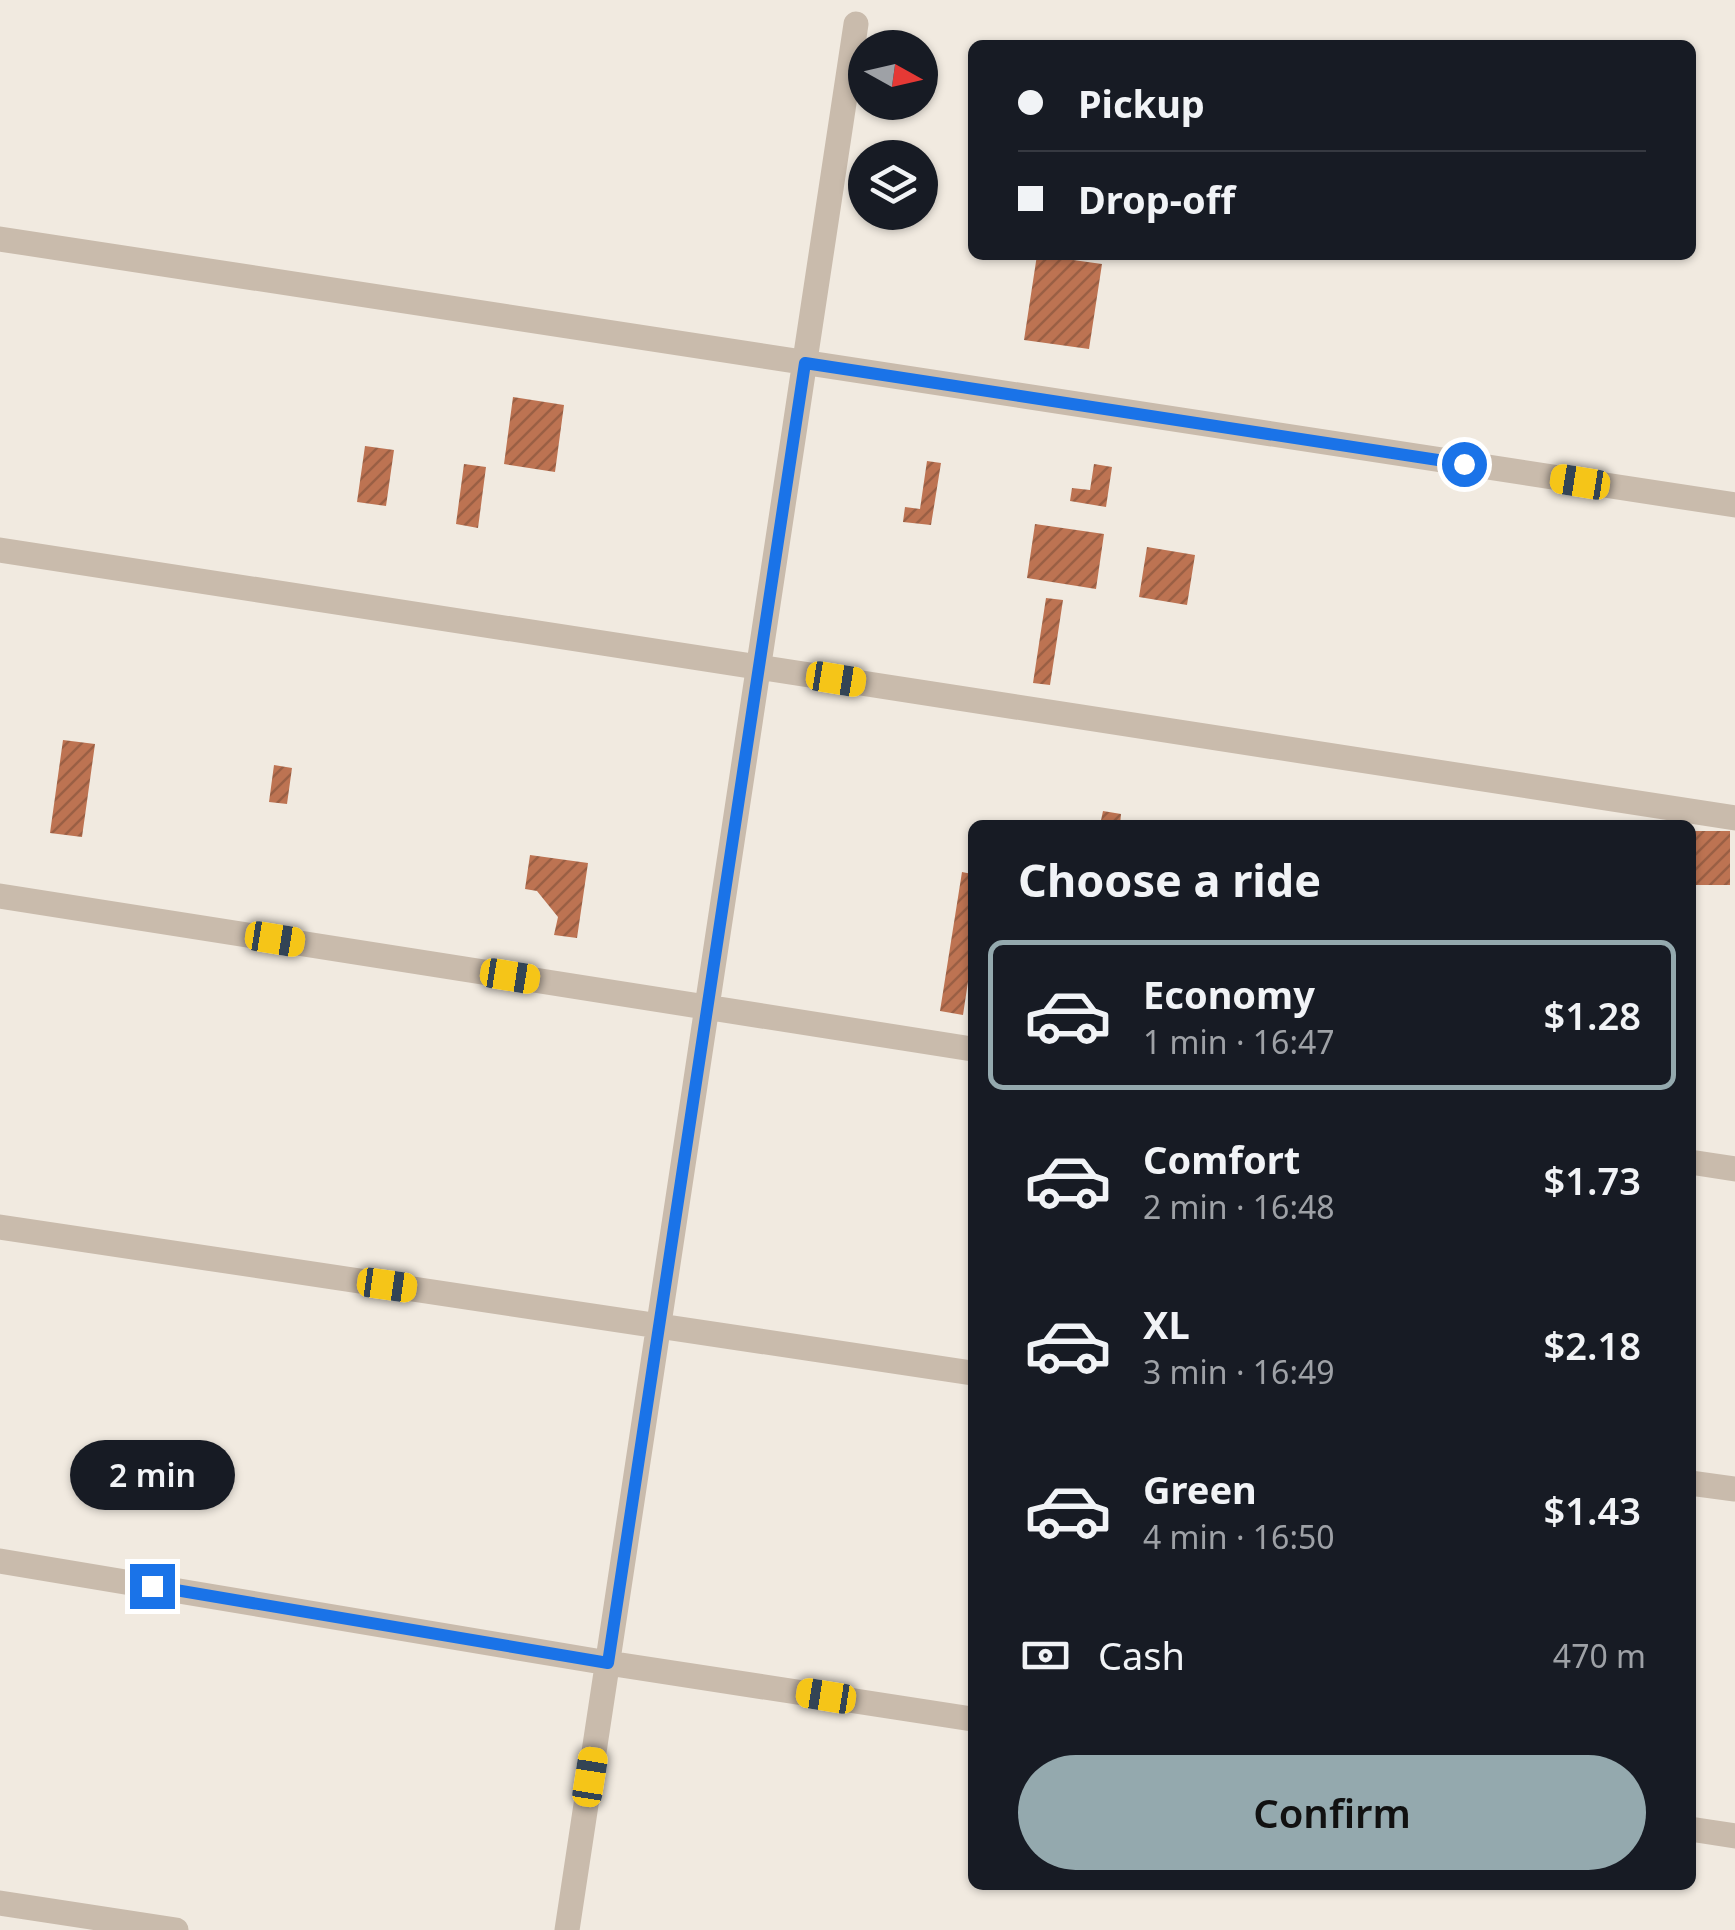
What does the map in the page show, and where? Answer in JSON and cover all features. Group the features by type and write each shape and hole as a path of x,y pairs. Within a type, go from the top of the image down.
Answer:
{"street":[{"path":"567,1930 856,24"},
{"path":"0,239 1735,505"},
{"path":"0,550 1735,818"},
{"path":"0,896 968,1048"},
{"path":"1696,1163 1735,1169"},
{"path":"0,1227 968,1372"},
{"path":"1696,1483 1735,1490"},
{"path":"0,1561 608,1663 968,1717"},
{"path":"1696,1830 1735,1836"},
{"path":"0,1903 176,1930"}],"building":[{"path":"1036,260 1102,264 1089,349 1024,340"},
{"path":"513,397 564,405 555,472 504,464"},
{"path":"365,446 394,450 386,506 357,502"},
{"path":"927,461 941,463 931,525 903,522 905,507 920,509"},
{"path":"464,464 486,467 478,528 456,524"},
{"path":"1094,464 1112,467 1106,507 1070,501 1072,488 1090,490"},
{"path":"1035,524 1104,534 1096,589 1027,578"},
{"path":"1147,547 1195,555 1187,605 1139,597"},
{"path":"1046,598 1063,600 1050,685 1033,683"},
{"path":"63,740 95,744 82,837 50,833"},
{"path":"274,765 292,768 287,804 269,802"},
{"path":"1103,811 1121,814 1120,820 1101,820"},
{"path":"1696,831 1730,831 1730,885 1696,885"},
{"path":"530,855 588,863 577,938 554,935 558,917 537,891 525,889"},
{"path":"962,872 968,873 968,982 963,1015 940,1011"}],"route":[{"path":"152,1586 608,1663 805,363 1464,464"}]}
